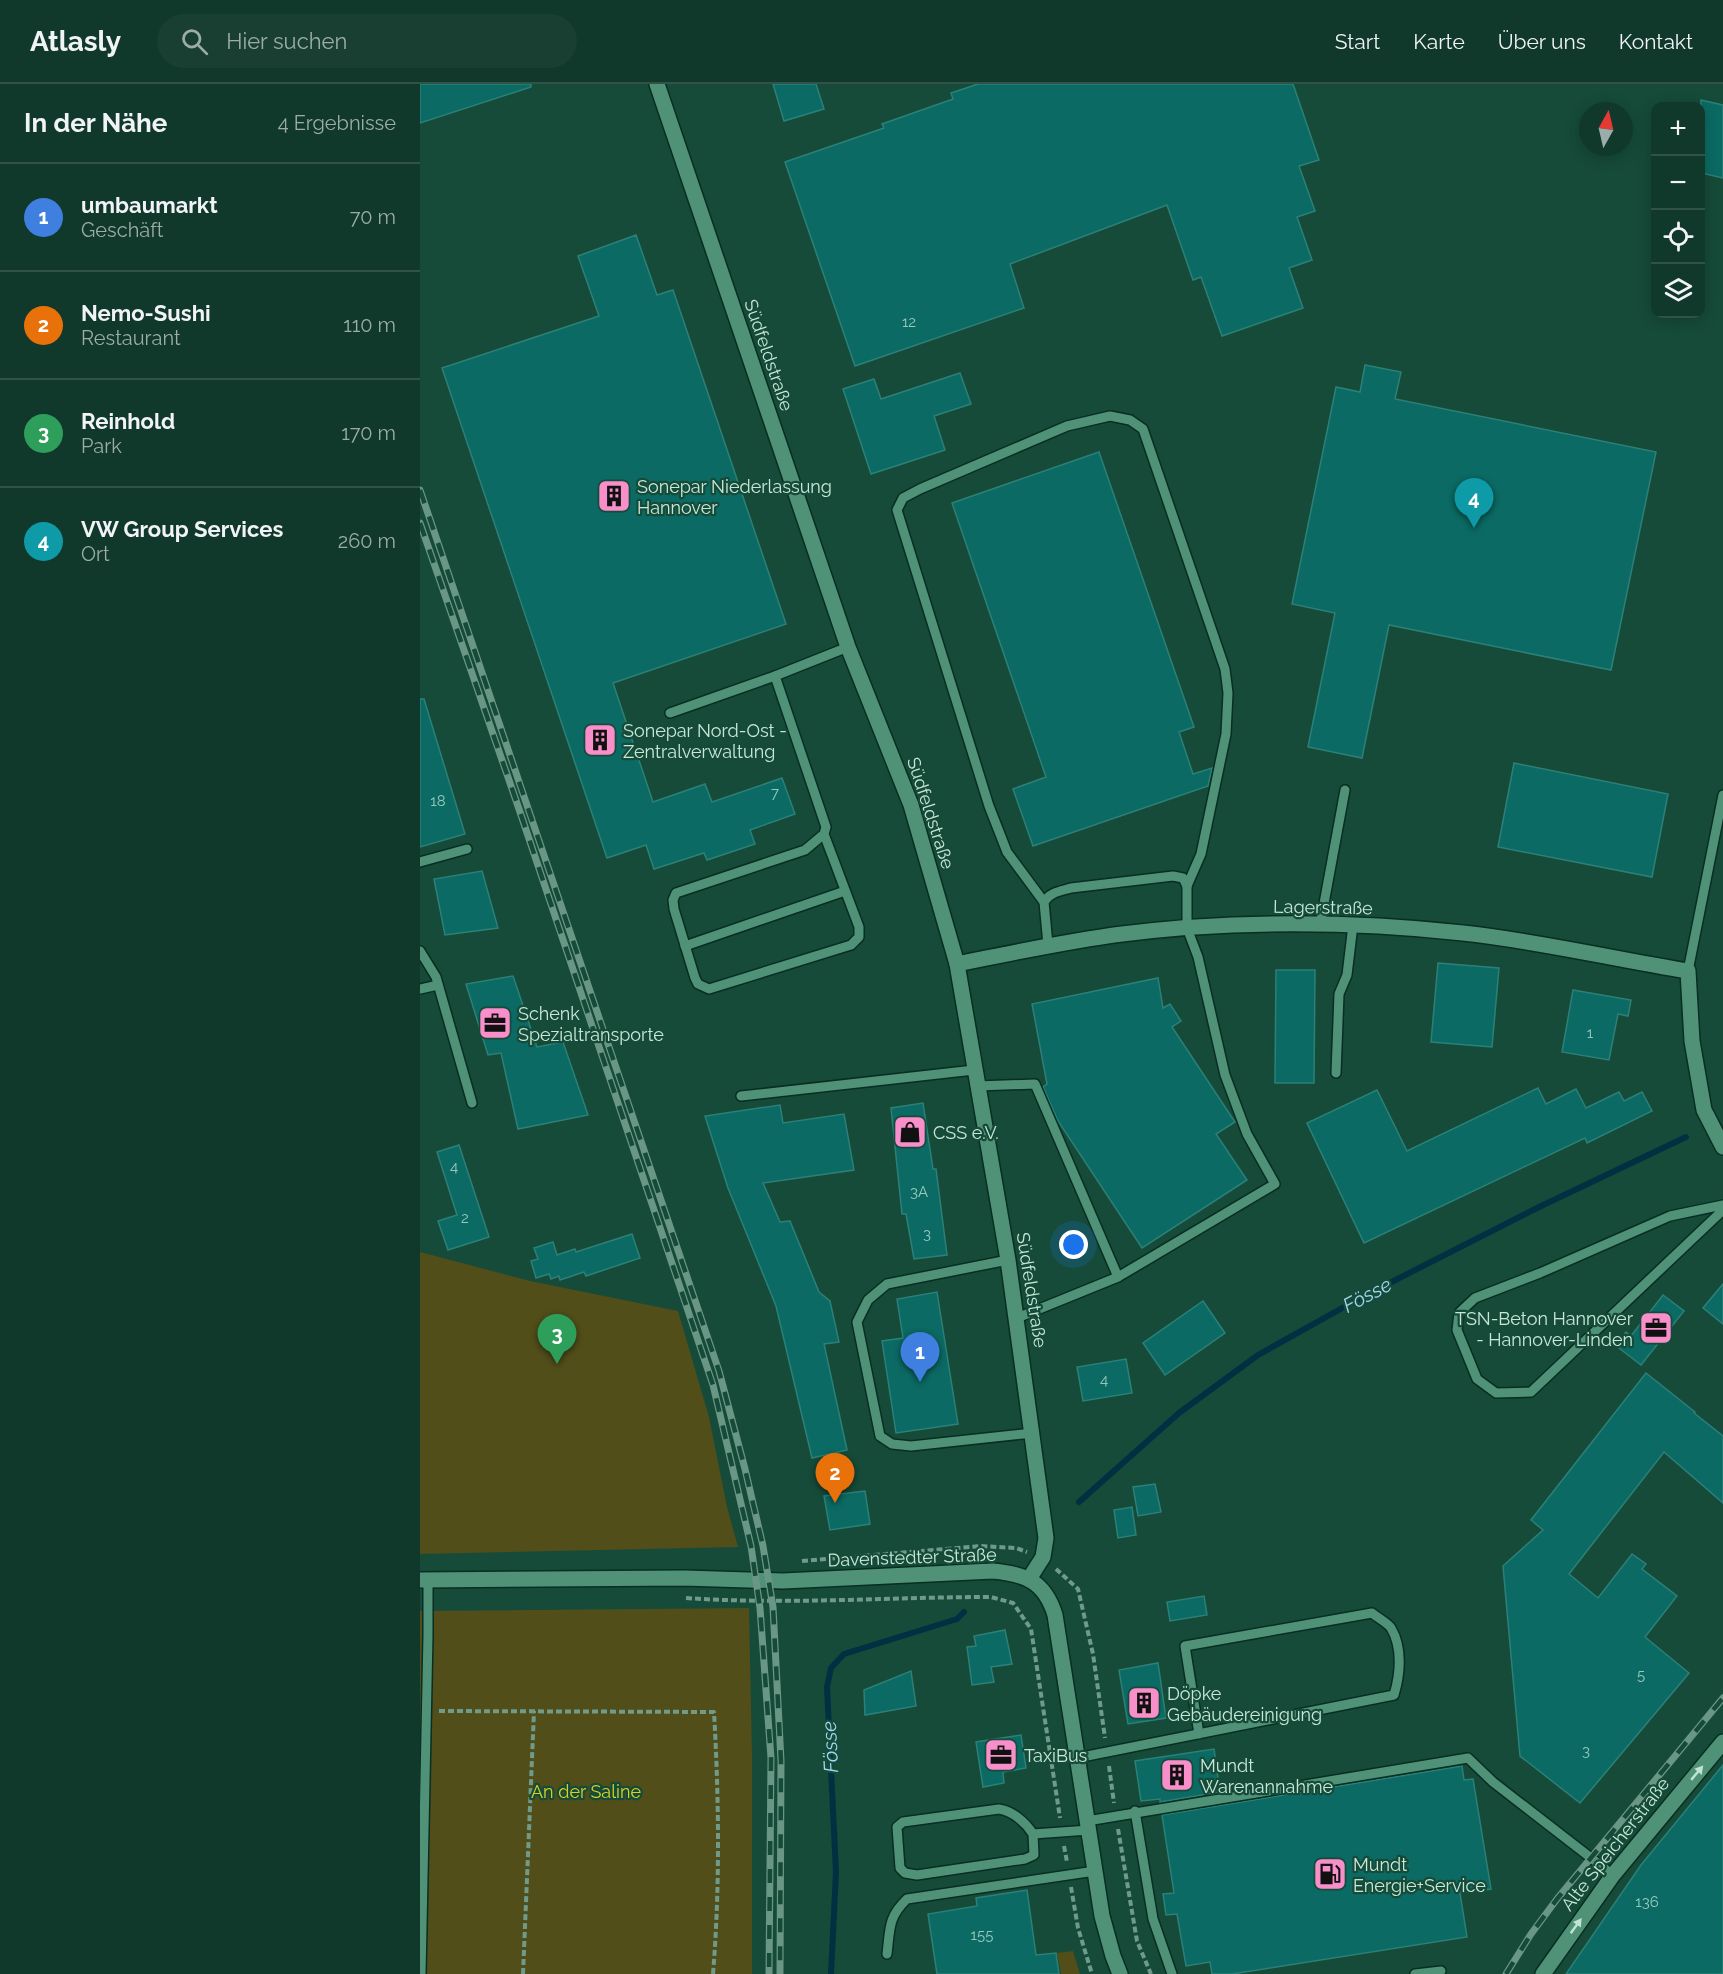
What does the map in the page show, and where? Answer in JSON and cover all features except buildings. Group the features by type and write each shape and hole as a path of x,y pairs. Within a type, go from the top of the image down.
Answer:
{"street":[{"name":"Südfeldstraße","path":"657,84 848,647 911,805 957,964 1017,1318 1046,1538 1043,1557 1029,1579"},
{"name":"Lagerstraße","path":"957,964 1048,945 1122,934 1187,928 1353,925 1474,934 1552,945 1688,971"},
{"path":"1688,971 1692,1041 1704,1110 1723,1147"},
{"name":"Davenstedter Straße","path":"424,1580 684,1578 783,1581 993,1571 1010,1572 1029,1579 1041,1587 1050,1598 1055,1615 1102,1916 1120,1974"},
{"name":"Alte Speicherstraße","path":"1543,1974 1612,1875 1723,1742"}],"lane":[{"path":"1017,1318 1118,1277 1275,1184 1247,1134 1225,1074 1198,957 1187,928 1187,886 1201,855 1226,734 1228,693 1225,669 1143,429 1130,420 1110,416 1067,426 920,489 903,498 897,510 989,806 1007,852 1044,902 1048,945"},
{"path":"670,713 775,676 848,647"},
{"path":"775,676 826,827 824,834 805,850 676,893 673,900 674,909 698,984 709,989 851,945 859,937 858,927 824,834"},
{"path":"1320,925 1344,790"},
{"path":"1688,971 1723,795"},
{"path":"420,862 466,849"},
{"path":"1044,902 1047,897 1071,888 1173,876 1183,878 1187,886"},
{"path":"685,946 845,891"},
{"path":"1336,1073 1339,994 1348,967 1353,925"},
{"path":"420,951 436,976 472,1103"},
{"path":"420,988 438,985"},
{"path":"741,1096 974,1070"},
{"path":"977,1086 1035,1084 1118,1277"},
{"path":"1723,1205 1671,1216 1540,1273 1475,1298 1459,1313 1457,1330 1477,1379 1496,1393 1531,1392 1723,1210"},
{"path":"1008,1260 887,1284 868,1300 857,1322 880,1436 892,1444 911,1446 1033,1433"},
{"path":"421,1974 427,1711 424,1580"},
{"path":"1077,1758 1199,1734 1394,1695 1400,1675 1399,1654 1391,1627 1372,1613 1185,1646 1199,1734"},
{"path":"1033,1834 1062,1832 1135,1811 1468,1758 1493,1782 1612,1875"},
{"path":"999,1809 1008,1811 1028,1826 1033,1834 1034,1855 1025,1859 917,1875 905,1873 900,1868 897,1827 903,1822 999,1809"},
{"path":"1135,1811 1153,1919 1172,1974"},
{"path":"887,1954 891,1921 895,1911 907,1899 1095,1871"},
{"path":"1415,1974 1441,1971"}],"path":[{"path":"1078,1589 1093,1654 1137,1941 1151,1974"},
{"path":"676,1597 728,1601 991,1597 1013,1603 1031,1629 1068,1875 1078,1928 1092,1974"},
{"path":"427,1711 714,1712 718,1777 716,1933 713,1974"},
{"path":"523,1974 534,1711"}],"green space":[{"path":"420,1252 530,1281 678,1311 709,1417 727,1507 738,1547 420,1554"},
{"name":"An der Saline","path":"749,1608 752,1974 420,1974 420,1611"},
{"path":"1073,1951 1080,1974 1061,1974 1057,1953"}],"waterway":[{"name":"Fösse","path":"1079,1502 1179,1413 1258,1355 1362,1297 1537,1208 1686,1137"},
{"name":"Fösse","path":"831,1974 836,1872 827,1687 831,1668 844,1654 957,1619 964,1612"}],"railway":[{"path":"420,490 719,1371 745,1469 763,1546 773,1607 781,1761 780,1974"},
{"path":"420,523 713,1385 751,1546 760,1608 771,1758 769,1974"},
{"path":"1506,1974 1531,1934 1557,1899 1723,1698"}],"place":[{"name":"Sonepar Niederlassung Hannover","path":"614,496"},
{"name":"VW Group Services","path":"1474,528"},
{"name":"Sonepar Nord-Ost - Zentralverwaltung","path":"600,740"},
{"name":"Schenk Spezialtransporte","path":"495,1023"},
{"name":"CSS e.V.","path":"910,1132"},
{"name":"TSN-Beton Hannover - Hannover-Linden","path":"1656,1328"},
{"name":"Reinhold","path":"557,1364"},
{"name":"umbaumarkt","path":"920,1382"},
{"name":"Nemo-Sushi","path":"835,1503"},
{"name":"Döpke Gebäudereinigung","path":"1144,1703"},
{"name":"TaxiBus","path":"1001,1755"},
{"name":"Mundt Warenannahme","path":"1177,1775"},
{"name":"Mundt Energie+Service","path":"1330,1874"}]}
